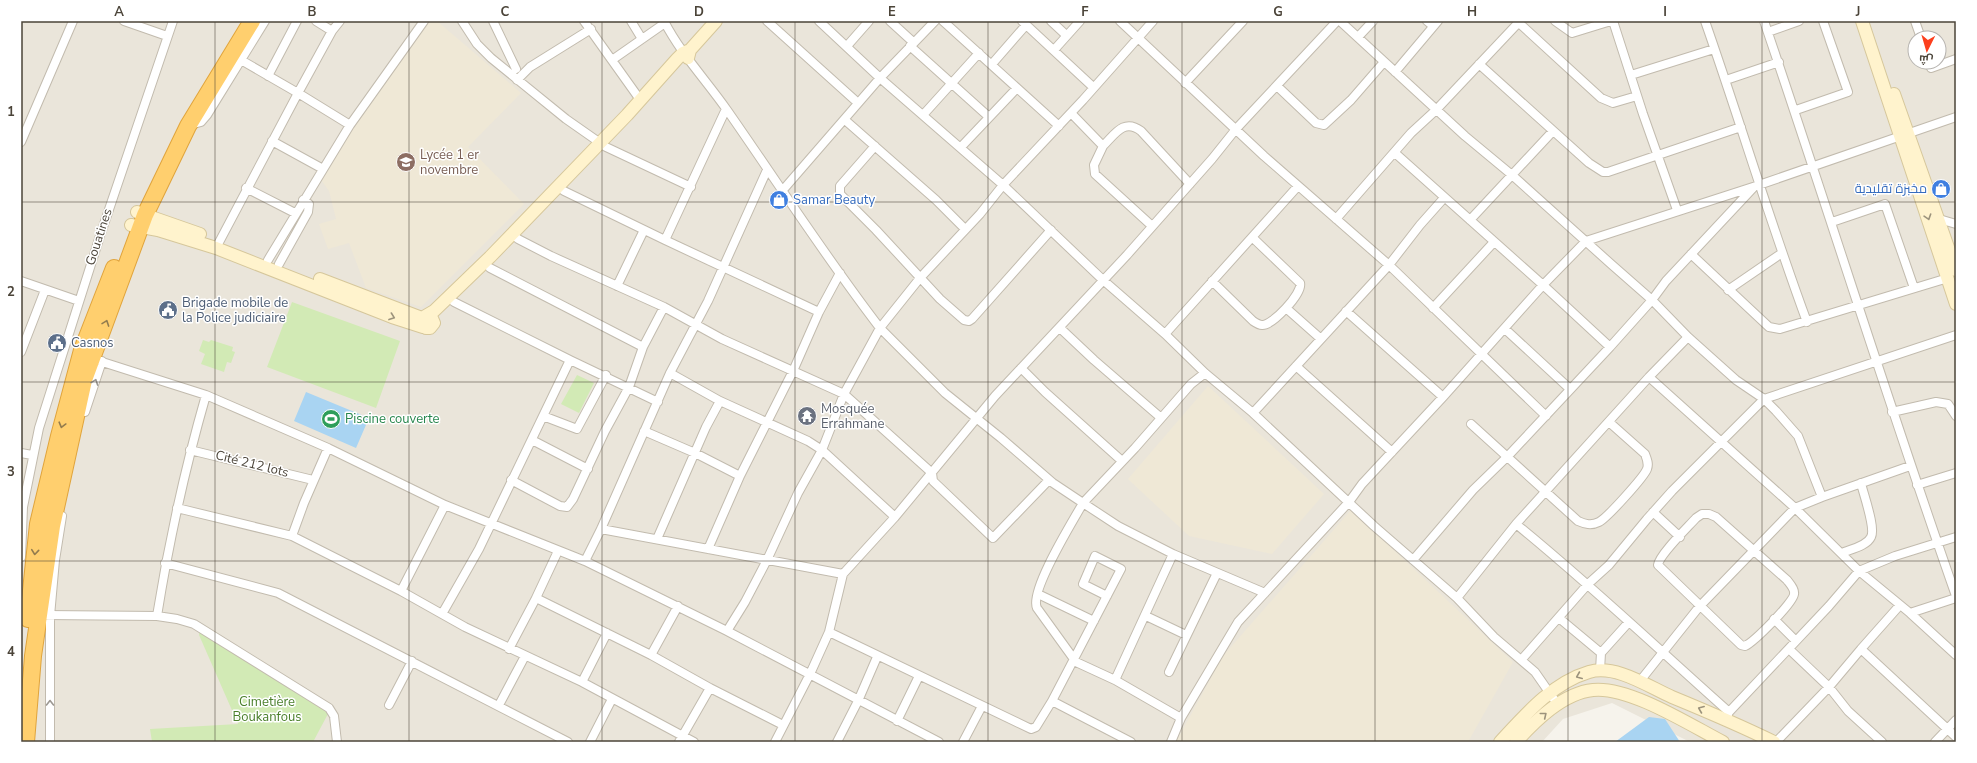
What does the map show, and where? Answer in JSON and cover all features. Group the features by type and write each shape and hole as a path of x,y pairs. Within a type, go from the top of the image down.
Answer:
{"highway":[{"path":"40,614 38,524 82,350 138,220 166,149 192,101 243,21"},
{"path":"26,742 26,685 40,614 52,526 84,380 98,360 138,220 188,126 252,21"}],"street":[{"path":"21,142 73,21"},
{"path":"124,21 167,36"},
{"name":"Gouatines","path":"21,556 22,507 32,455 54,376 173,21"},
{"path":"188,126 201,122 207,115 265,21"},
{"path":"268,76 297,21"},
{"path":"316,21 332,31"},
{"path":"218,244 246,188 332,31 340,21"},
{"path":"268,260 295,213 350,125 424,21"},
{"path":"462,21 478,44 506,71 603,145 691,187"},
{"path":"493,21 516,69"},
{"path":"584,21 641,101"},
{"path":"631,21 642,39"},
{"path":"218,244 392,317 427,321 454,302 490,268 515,237 603,145 716,21"},
{"path":"767,21 858,103"},
{"path":"819,21 880,78 1003,185 1103,280 1165,334 1205,373 1253,413 1349,502 1457,598 1494,637 1522,659 1550,692 1558,705"},
{"path":"847,46 869,21"},
{"path":"890,21 951,82 989,117"},
{"path":"782,191 880,78 935,21"},
{"path":"944,21 1059,126"},
{"path":"1051,21 1066,35"},
{"path":"1054,50 1080,21"},
{"path":"1120,21 1185,84 1298,186 1389,265 1546,416"},
{"path":"727,631 745,602 767,560 798,493 822,450 844,394 880,328 920,278 980,214 1003,185 1071,113 1153,21"},
{"path":"1185,84 1243,21"},
{"path":"775,742 810,674 829,632 843,574 895,517 977,418 1021,368 1060,328 1190,184 1236,129 1338,21 1358,37 1436,110 1586,240 1652,300 1688,337 1736,380 1764,399 1794,430 1822,497"},
{"path":"1358,37 1373,21"},
{"path":"1555,21 1572,33 1612,21 1677,210"},
{"path":"1705,21 1741,127 1756,186 1768,214 1807,322"},
{"path":"1764,21 1796,110 1878,361 1892,412 1956,597 1910,613"},
{"path":"1768,32 1799,21"},
{"path":"1796,110 1848,92 1823,21"},
{"path":"1862,21 1953,266"},
{"path":"1869,21 1904,134 1939,219 1953,266 1956,304"},
{"path":"612,60 665,22 767,170 880,328 945,393 977,418 1049,480 1118,526 1173,554 1265,593"},
{"path":"1336,219 1411,133 1436,110 1519,22 1601,98 1613,103 1637,96"},
{"path":"992,64 1024,23 1093,87"},
{"path":"1395,72 1432,23"},
{"path":"517,80 530,67 590,30"},
{"path":"1631,75 1714,49"},
{"path":"923,116 951,82 979,53"},
{"path":"427,321 462,284 564,191 641,101 687,54"},
{"path":"241,60 350,125"},
{"path":"1277,86 1316,124 1324,125 1351,100 1384,62"},
{"path":"1726,80 1779,62"},
{"path":"1479,64 1589,163 1603,172 1608,172 1658,156 1741,127"},
{"path":"506,71 530,67"},
{"path":"961,147 1017,88"},
{"path":"665,240 726,109"},
{"path":"1071,113 1103,146"},
{"path":"1171,742 1181,718 1238,622 1349,502 1362,484 1505,329 1543,285 1586,240 1756,186 1956,117"},
{"path":"845,120 965,229"},
{"path":"1152,226 1095,174 1094,164 1103,146 1123,126 1135,126 1190,184"},
{"path":"1470,220 1553,131"},
{"path":"272,141 323,169"},
{"path":"875,146 840,186 840,194 876,230 920,278 964,320 969,321 1051,230"},
{"path":"1395,153 1610,347"},
{"path":"584,561 601,529 670,373 696,326 767,170"},
{"path":"1165,334 1253,238 1298,186"},
{"path":"1413,560 1473,490 1546,416 1652,300 1666,280 1756,186"},
{"path":"246,188 295,213"},
{"path":"564,191 722,268 819,312"},
{"path":"1253,413 1389,265 1420,225 1444,198"},
{"path":"279,264 308,212 309,204 303,200"},
{"path":"1832,222 1885,204 1914,288"},
{"path":"1939,219 1956,224"},
{"path":"138,220 165,232 218,244 268,260 427,321"},
{"path":"617,286 644,230"},
{"path":"515,237 664,307 696,326 844,394 932,473 933,481 993,538 1049,480"},
{"path":"1212,281 1253,321 1261,326 1267,324 1286,308 1300,291 1300,283 1253,238"},
{"path":"1432,308 1494,242"},
{"path":"1728,290 1782,253"},
{"path":"1691,254 1728,290 1769,327 1774,329 1807,322 1914,288 1953,266"},
{"path":"490,268 643,347"},
{"path":"708,549 740,476 793,371 819,312 840,273"},
{"path":"21,281 79,300"},
{"path":"21,352 45,290"},
{"path":"454,302 570,360 606,375 658,402"},
{"path":"511,480 564,508 567,508 588,469 605,431 629,387 643,347 664,307"},
{"path":"1286,308 1321,340"},
{"path":"1346,311 1443,397"},
{"path":"1060,328 1094,360 1160,417"},
{"path":"1505,329 1570,389"},
{"path":"1522,659 1588,584 1609,565 1653,512 1719,442 1764,399 1956,335"},
{"path":"1457,598 1516,524 1649,377 1688,337"},
{"path":"98,360 206,395 328,448 446,505 584,561 678,606 939,742"},
{"path":"442,614 490,524 570,360"},
{"path":"1296,366 1392,452"},
{"path":"1021,368 1044,392 1122,461"},
{"path":"670,373 720,401 808,441 822,450 895,517"},
{"path":"1181,718 1115,680 1073,659 1037,608 1036,603 1049,564 1083,503 1160,417 1191,384 1205,373"},
{"path":"543,416 577,429 606,375"},
{"path":"1649,377 1719,442 1795,508 1859,571 1910,613 1956,655"},
{"path":"157,616 165,563 177,508 190,450 206,395"},
{"path":"657,539 720,401"},
{"path":"1892,412 1936,402 1948,404 1956,416"},
{"path":"1471,424 1578,521 1585,524 1599,522 1627,494 1646,471 1648,461 1642,451 1609,422"},
{"path":"644,431 695,453 740,476"},
{"path":"532,440 588,469"},
{"path":"292,536 313,480 328,448"},
{"name":"Cité 212 lots","path":"190,450 313,480"},
{"path":"21,453 32,455"},
{"path":"1640,681 1699,607 1795,508 1910,466"},
{"path":"1917,484 1956,473"},
{"path":"1842,553 1864,544 1871,537 1873,529 1861,483"},
{"path":"401,591 446,505"},
{"path":"177,508 292,536 401,591 508,649 582,682 681,739 694,742"},
{"path":"1653,512 1680,537"},
{"path":"1702,514 1709,514 1716,517 1754,551 1787,580 1793,588 1794,593 1793,598 1774,619 1751,642 1744,646 1699,607 1658,565 1659,559 1696,518 1702,514"},
{"path":"1516,524 1588,584 1628,623 1663,652 1727,716"},
{"path":"601,529 657,539 684,546 767,560 810,570 843,574"},
{"path":"1727,716 1859,571 1895,556 1956,537"},
{"path":"508,649 536,598 558,551"},
{"path":"1115,680 1146,616 1173,554"},
{"path":"829,632 877,657 1031,729 1036,727 1052,701 1073,659 1107,596 1121,569 1095,556 1083,584 1107,596"},
{"path":"165,563 278,593 499,705 568,742"},
{"path":"1169,672 1217,573"},
{"path":"1038,594 1094,620"},
{"path":"536,598 607,632 710,688 783,725"},
{"path":"1500,742 1530,710 1550,692 1574,678 1600,670 1612,672 1640,681 1670,696 1727,716 1776,742 1829,687 1900,605"},
{"path":"651,655 678,606"},
{"path":"50,742 40,614 157,616 177,618 194,624 329,708 334,716 337,742"},
{"path":"1146,616 1186,635"},
{"path":"1558,618 1601,653"},
{"path":"1774,619 1796,641"},
{"path":"1600,670 1601,653 1628,623"},
{"path":"582,682 607,632"},
{"path":"1789,649 1829,687 1848,711 1882,742"},
{"path":"1861,649 1956,737"},
{"path":"499,705 525,656"},
{"path":"837,742 858,701 877,657"},
{"path":"389,705 412,661"},
{"path":"897,721 919,676"},
{"path":"681,739 710,688"},
{"path":"1516,742 1531,726 1558,705 1573,696 1588,691 1606,690 1621,693 1644,701 1723,742"},
{"path":"590,742 612,699"},
{"path":"1052,701 1131,742"},
{"path":"963,742 982,706"},
{"path":"1935,742 1956,720"}],"shaded area":[{"path":"21,21 1956,21 1956,742 1690,742 1612,703 1563,719 1542,742 21,742"},
{"name":"Lycée 1 er novembre","path":"427,21 437,21 521,93 468,147 524,204 421,307 366,288 349,243 328,249 319,224 336,219 329,191 319,177"},
{"path":"1208,386 1324,494 1272,554 1189,536 1128,479"},
{"path":"1351,510 1513,662 1468,742 1176,742 1223,656"}],"green space":[{"path":"292,302 400,341 376,408 267,367"},
{"path":"203,340 209,342 211,340 233,347 232,351 235,352 231,363 227,362 224,372 201,364 205,354 199,351"},
{"path":"577,375 594,383 579,413 561,404"},
{"name":"Cimetière Boukanfous","path":"200,629 329,712 313,742 152,742 150,729 238,724 199,635"}],"water":[{"name":"Piscine couverte","path":"306,392 369,418 356,448 294,421"},
{"path":"1649,717 1665,719 1680,742 1615,742"}],"place":[{"name":"Lycée 1 er novembre","path":"406,162"},
{"name":"مخبزة تقليدية","path":"1941,189"},
{"name":"Samar Beauty","path":"779,200"},
{"name":"Brigade mobile de la Police judiciaire","path":"168,310"},
{"name":"Casnos","path":"57,343"},
{"name":"Mosquée Errahmane","path":"807,416"},
{"name":"Piscine couverte","path":"331,419"}]}
